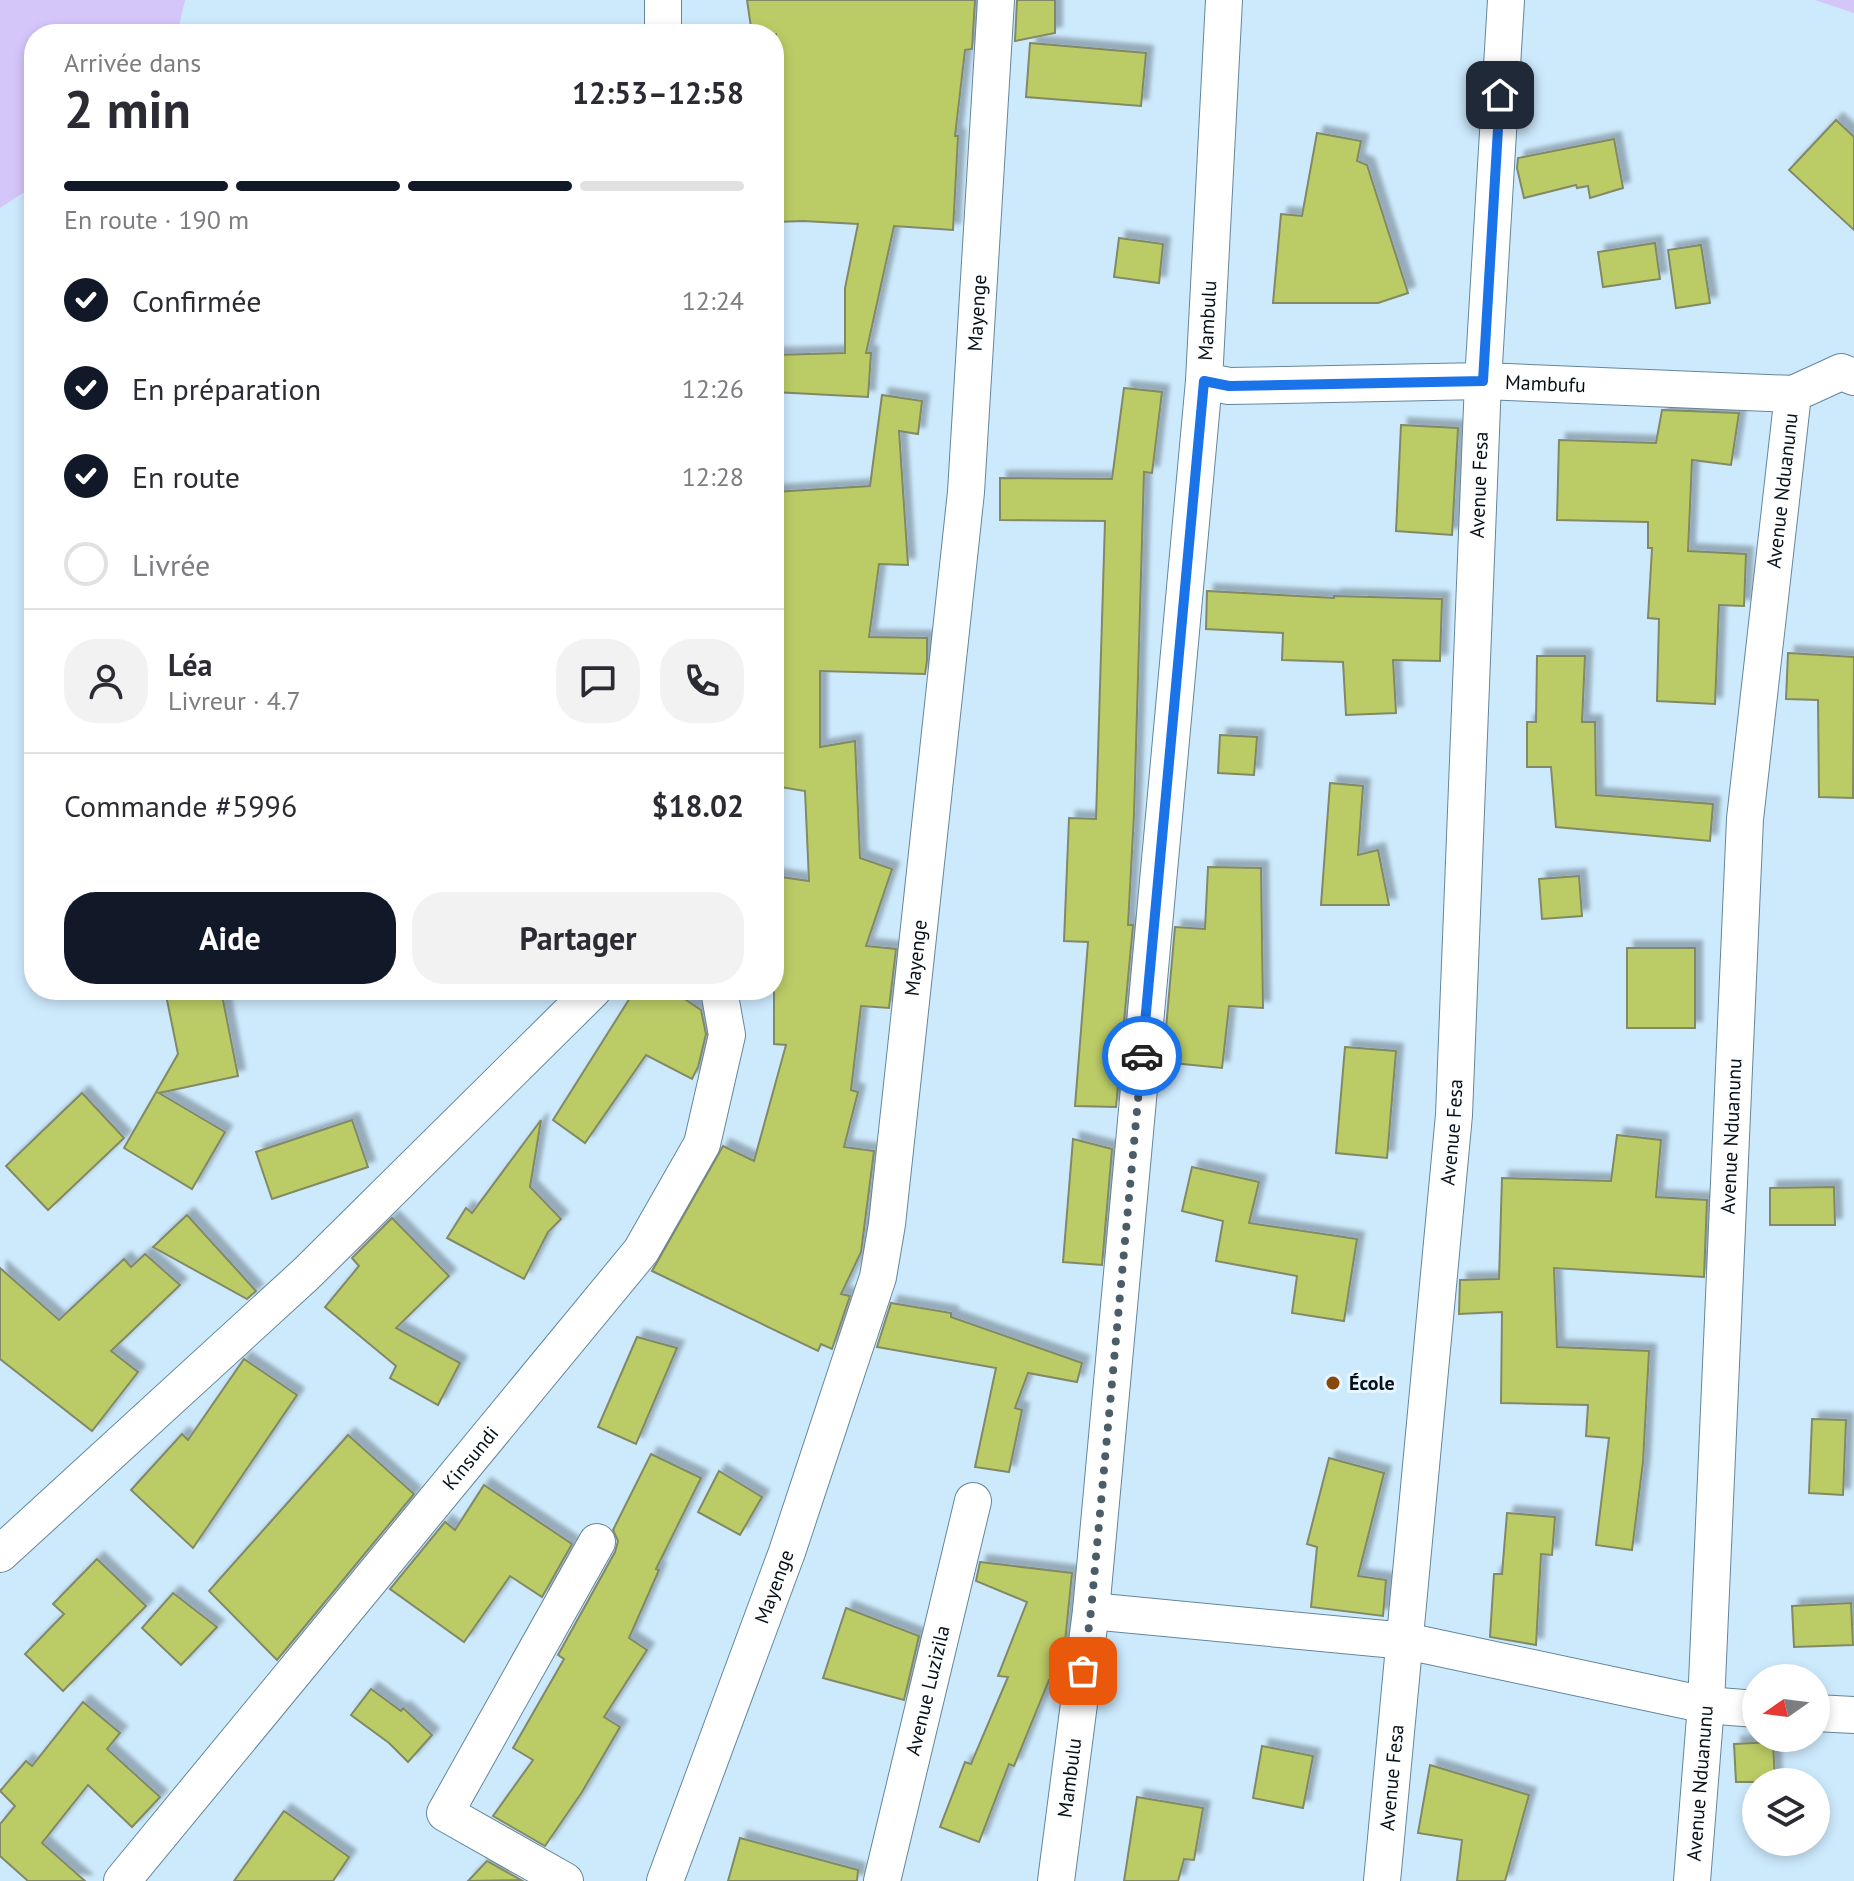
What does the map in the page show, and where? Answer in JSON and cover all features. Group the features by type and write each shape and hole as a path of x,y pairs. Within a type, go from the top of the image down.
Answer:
{"street":[{"path":"663,0 663,24"},
{"name":"Mayenge","path":"665,1881 787,1552 878,1277 966,492 996,0"},
{"name":"Mambulu","path":"1056,1881 1091,1611 1204,381 1224,0"},
{"name":"Avenue Fesa","path":"1382,1881 1454,1115 1483,381 1506,0"},
{"path":"1793,394 1841,372 1854,377"},
{"name":"Mambufu","path":"1204,381 1229,386 1483,381 1793,394"},
{"name":"Avenue Nduanunu","path":"1692,1881 1706,1705 1745,819 1793,394"},
{"path":"0,1554 306,1274 583,1000"},
{"name":"Kinsundi","path":"122,1881 641,1251 702,1144 727,1035 721,1000"},
{"name":"Avenue Luzizila","path":"882,1881 973,1501"},
{"path":"565,1881 445,1813 597,1542"},
{"path":"1091,1611 1405,1641 1706,1705 1742,1708"},
{"path":"1830,1714 1854,1715"}],"shaded area":[{"path":"0,0 185,0 179,24 24,24 24,192 0,208"},
{"path":"1815,0 1854,0 1854,13"}],"building":[{"path":"747,0 975,0 972,49 965,50 955,136 958,136 953,230 894,226 866,353 871,353 868,397 784,393 784,355 845,353 845,288 858,224 784,222 784,24 751,24"},
{"path":"1017,0 1055,0 1055,33 1015,41"},
{"path":"1030,43 1146,53 1141,106 1026,97"},
{"path":"1836,120 1854,137 1854,230 1789,170"},
{"path":"1317,133 1361,141 1357,161 1367,165 1408,293 1378,303 1273,303 1281,214 1302,216"},
{"path":"1614,139 1623,188 1590,198 1588,186 1577,188 1576,185 1524,198 1517,168 1518,158"},
{"path":"1119,238 1163,244 1159,283 1114,277"},
{"path":"1655,243 1660,279 1603,287 1598,252"},
{"path":"1701,245 1710,303 1676,308 1668,250"},
{"path":"1124,388 1162,392 1152,473 1144,472 1128,925 1133,925 1116,1107 1075,1106 1088,942 1064,941 1069,818 1096,819 1105,521 1000,520 1000,478 1112,479"},
{"path":"882,395 922,401 918,434 899,431 908,565 879,564 869,637 927,638 925,674 820,671 820,747 855,741 860,858 892,869 866,946 896,949 889,1008 861,1006 851,1090 858,1092 844,1147 874,1151 861,1252 841,1294 850,1296 832,1349 821,1344 818,1351 652,1271 723,1146 754,1161 786,1045 774,1044 774,1000 784,1000 784,877 809,881 805,791 784,788 784,491 870,486"},
{"path":"1662,410 1739,413 1731,465 1692,460 1688,551 1746,554 1744,606 1719,605 1715,704 1657,701 1659,619 1648,618 1652,548 1648,548 1648,522 1557,520 1559,440 1656,443"},
{"path":"1401,425 1458,428 1452,535 1396,531"},
{"path":"1207,591 1334,598 1442,599 1440,661 1393,660 1396,713 1346,715 1343,662 1282,660 1283,633 1206,629"},
{"path":"1788,653 1854,657 1853,798 1819,797 1818,700 1786,699"},
{"path":"1537,656 1585,656 1582,722 1595,722 1596,795 1713,804 1710,841 1556,827 1551,767 1527,767 1527,722 1536,722"},
{"path":"1220,735 1257,737 1254,775 1218,773"},
{"path":"1330,783 1363,786 1358,855 1378,850 1389,905 1321,905"},
{"path":"1208,867 1261,868 1263,1008 1229,1006 1222,1068 1163,1062 1175,927 1205,929"},
{"path":"1579,876 1582,916 1542,919 1539,879"},
{"path":"1627,948 1695,948 1695,1028 1627,1028"},
{"path":"167,1000 223,1000 238,1076 159,1093 225,1132 192,1189 124,1148 178,1054"},
{"path":"629,1000 686,1000 701,1010 706,1034 692,1079 646,1055 585,1143 553,1120"},
{"path":"1345,1047 1396,1051 1387,1158 1336,1153"},
{"path":"82,1093 124,1138 48,1210 6,1166"},
{"path":"352,1120 368,1167 272,1199 256,1152"},
{"path":"541,1120 530,1187 561,1219 548,1232 524,1279 447,1238 466,1208 472,1213"},
{"path":"1617,1135 1661,1140 1656,1197 1707,1200 1704,1277 1554,1268 1557,1347 1649,1351 1643,1462 1632,1550 1596,1545 1609,1438 1586,1436 1588,1405 1501,1403 1502,1312 1459,1314 1460,1280 1499,1279 1502,1178 1611,1181"},
{"path":"1073,1139 1112,1149 1102,1265 1063,1262"},
{"path":"1192,1167 1259,1182 1249,1223 1357,1239 1344,1321 1292,1313 1297,1276 1216,1261 1223,1221 1182,1211"},
{"path":"1834,1187 1835,1225 1770,1225 1770,1188"},
{"path":"187,1215 256,1291 247,1299 153,1247"},
{"path":"392,1218 449,1276 396,1328 460,1363 438,1405 390,1378 396,1366 325,1307 359,1266 352,1258"},
{"path":"145,1254 180,1285 111,1351 138,1372 92,1431 0,1359 0,1268 59,1320 124,1259 131,1267"},
{"path":"891,1303 951,1313 951,1317 1082,1363 1077,1382 1028,1373 1015,1408 1022,1410 1009,1472 975,1467 996,1368 877,1347"},
{"path":"637,1337 677,1348 636,1444 598,1427"},
{"path":"244,1359 297,1395 193,1548 131,1490 182,1434 188,1440"},
{"path":"1812,1419 1846,1420 1843,1495 1809,1493"},
{"path":"348,1435 414,1494 277,1660 209,1591"},
{"path":"651,1454 701,1478 656,1569 659,1570 629,1638 647,1650 604,1717 620,1727 582,1792 545,1846 493,1816 533,1760 513,1748 564,1659 558,1655 615,1552 618,1541 613,1530"},
{"path":"1329,1458 1384,1473 1358,1576 1386,1580 1383,1616 1311,1607 1317,1547 1307,1544"},
{"path":"719,1471 762,1497 740,1535 698,1512"},
{"path":"484,1485 572,1544 542,1597 510,1576 464,1642 390,1589 445,1522 455,1530"},
{"path":"1507,1513 1555,1517 1552,1555 1541,1554 1536,1645 1490,1637 1494,1574 1502,1574"},
{"path":"97,1559 146,1606 63,1691 25,1654 64,1614 53,1604"},
{"path":"980,1562 1072,1573 1061,1681 1049,1680 1014,1766 1009,1764 979,1842 940,1827 965,1762 971,1764 1008,1677 998,1676 1027,1602 976,1581"},
{"path":"173,1593 217,1627 181,1665 142,1628"},
{"path":"1851,1603 1853,1645 1794,1647 1792,1606"},
{"path":"846,1608 919,1636 904,1700 823,1678"},
{"path":"371,1689 401,1711 403,1708 432,1735 408,1762 389,1743 351,1715"},
{"path":"83,1702 120,1733 107,1749 160,1797 132,1827 88,1785 42,1843 85,1881 28,1881 0,1856 0,1824 15,1806 0,1791 26,1761 32,1766"},
{"path":"1734,1744 1742,1744 1742,1752 1774,1752 1774,1768 1742,1768 1742,1782 1736,1782"},
{"path":"1262,1746 1313,1756 1303,1808 1253,1798"},
{"path":"1430,1765 1529,1795 1505,1881 1457,1881 1462,1840 1418,1833"},
{"path":"1137,1797 1203,1808 1194,1860 1184,1859 1178,1881 1124,1881"},
{"path":"284,1811 349,1857 333,1881 234,1881"},
{"path":"740,1838 858,1870 857,1881 728,1881"},
{"path":"487,1861 521,1880 468,1881"}],"way so far":[{"path":"1083,1671 1142,1056"}],"place":[{"name":"École","path":"1333,1383"}],"route":[{"path":"1142,1056 1204,381 1229,386 1307,382 1483,381 1500,95"}]}
